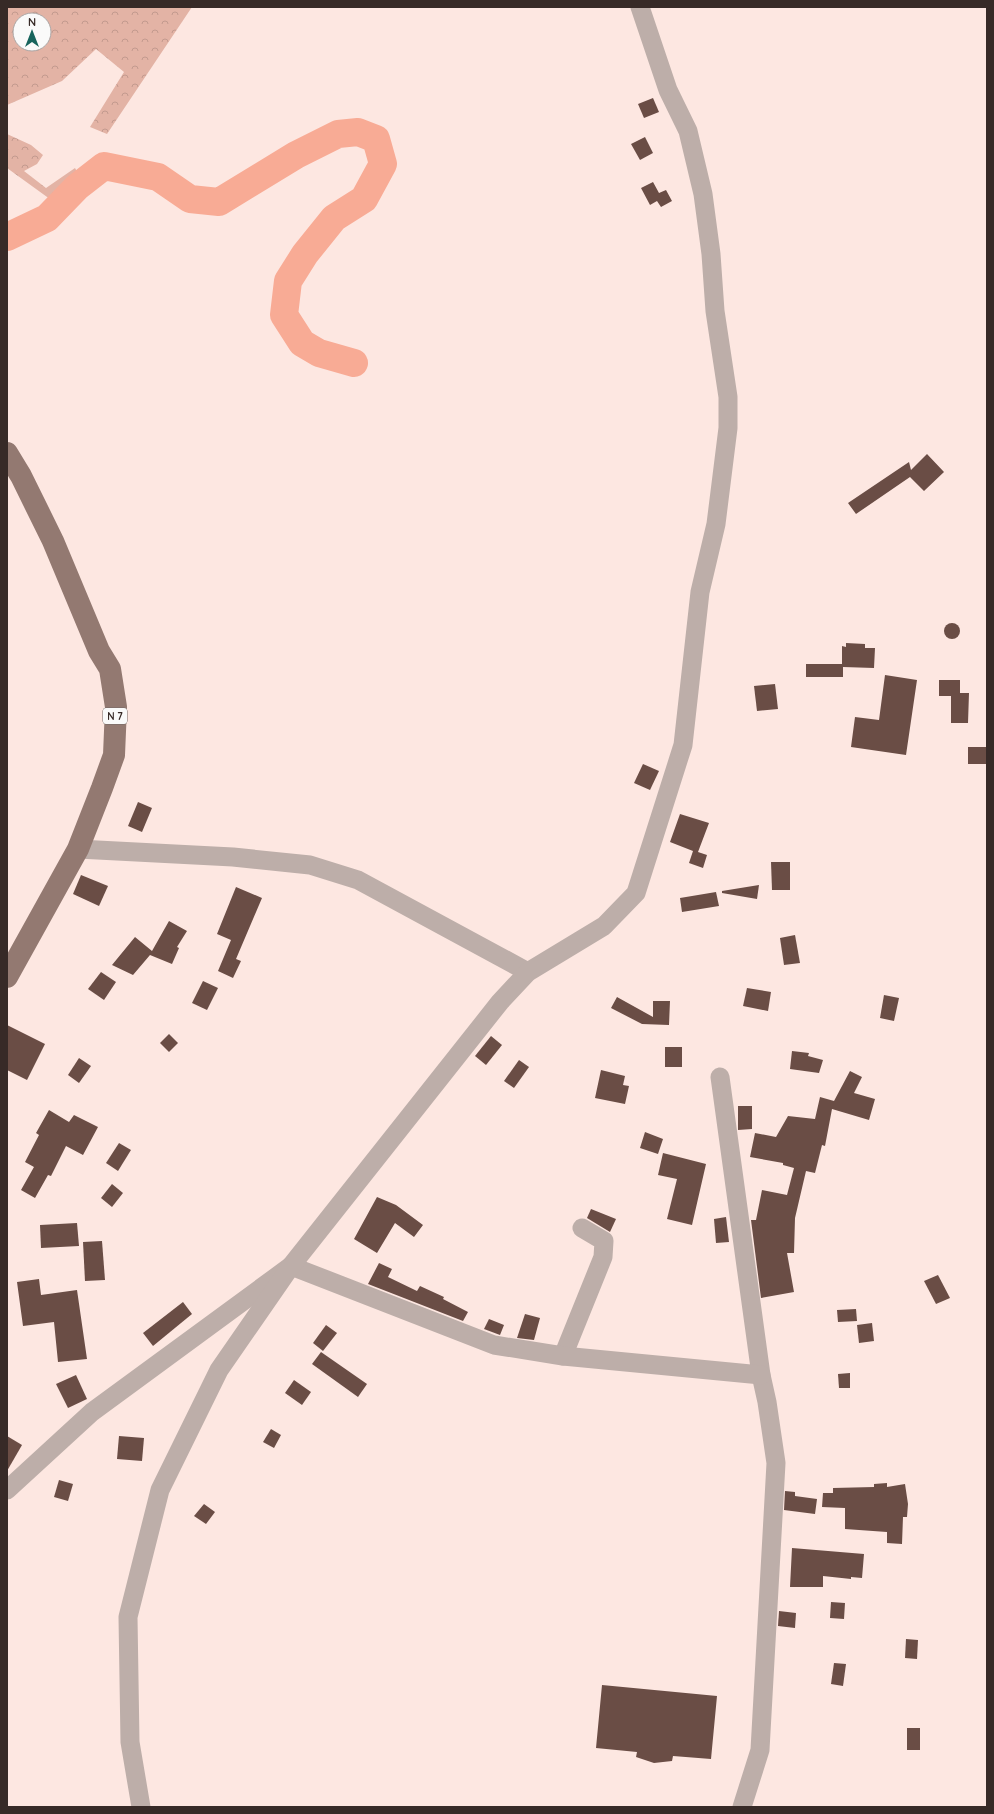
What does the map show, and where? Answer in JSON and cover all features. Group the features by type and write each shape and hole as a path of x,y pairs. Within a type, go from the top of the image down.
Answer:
{"main road":[{"name":"N 7","path":"7,453 21,476 52,541 99,650 110,669 116,707 114,755 78,849 7,977"}],"street":[{"path":"141,1807 130,1742 128,1617 160,1490 219,1370 291,1266 500,1002 528,972 604,926 636,893 683,745 700,592 716,524 728,428 728,398 716,311 711,254 703,194 688,130 668,90 640,7"},
{"path":"78,849 233,857 310,865 358,880 528,972"},
{"path":"720,1077 761,1375 767,1402 776,1463 760,1750 742,1807"},
{"path":"563,1356 603,1257 604,1241 582,1228"},
{"path":"291,1266 494,1345 563,1356 761,1375"},
{"path":"7,1490 92,1412 291,1266"}],"green space":[{"path":"7,7 192,7 107,134 90,127 124,72 96,49 62,81 7,105"},
{"path":"7,134 31,145 43,155 37,164 24,171 46,188 75,168 80,177 54,202 7,168"}],"building":[{"path":"653,98 659,112 644,118 638,104"},
{"path":"645,137 653,153 640,160 631,144"},
{"path":"653,182 659,193 666,190 672,201 661,207 657,201 650,205 641,188"},
{"path":"927,454 944,472 924,491 910,477 856,514 848,503 909,462 911,470"},
{"path":"949,623 955,623 960,628 958,637 955,639 949,639 944,634 944,628"},
{"path":"846,643 865,644 865,648 875,648 874,668 843,667 843,677 806,677 806,664 842,664 842,646 846,647"},
{"path":"885,675 917,680 906,755 851,747 855,717 879,720"},
{"path":"939,680 960,680 960,693 969,693 968,723 951,723 951,696 939,696"},
{"path":"775,684 778,709 757,711 754,686"},
{"path":"968,747 987,747 987,764 968,764"},
{"path":"643,764 659,771 650,790 634,783"},
{"path":"138,802 152,808 142,832 128,826"},
{"path":"680,814 709,823 698,852 707,855 703,868 689,863 693,851 670,842"},
{"path":"771,862 790,862 790,890 772,890"},
{"path":"81,875 108,886 99,906 73,894"},
{"path":"759,885 757,899 722,893 722,891"},
{"path":"236,887 262,898 236,959 241,961 233,978 218,971 231,940 217,934"},
{"path":"716,892 719,906 682,912 680,898"},
{"path":"169,921 187,931 177,947 179,948 172,964 150,955 133,975 112,965 135,937 152,951"},
{"path":"795,935 800,963 784,965 780,938"},
{"path":"101,972 116,982 104,1000 88,989"},
{"path":"203,981 218,988 207,1010 192,1003"},
{"path":"747,988 771,992 768,1011 743,1006"},
{"path":"884,995 899,998 894,1021 880,1018"},
{"path":"617,997 653,1017 653,1001 670,1001 669,1025 642,1024 611,1008"},
{"path":"7,1025 45,1044 27,1080 7,1070"},
{"path":"169,1034 178,1043 169,1052 160,1043"},
{"path":"491,1036 502,1045 486,1065 475,1056"},
{"path":"665,1047 682,1047 682,1067 665,1067"},
{"path":"792,1051 809,1053 808,1056 823,1060 819,1073 790,1069"},
{"path":"79,1058 91,1066 79,1083 68,1075"},
{"path":"519,1060 529,1067 514,1088 504,1081"},
{"path":"601,1070 625,1076 623,1085 629,1086 625,1104 595,1098"},
{"path":"850,1071 862,1077 854,1093 875,1099 869,1120 832,1109 825,1146 822,1145 815,1173 806,1171 795,1218 794,1253 787,1253 794,1292 761,1298 751,1220 756,1220 762,1190 787,1195 794,1168 783,1165 783,1163 750,1157 755,1133 776,1137 788,1116 815,1119 820,1097 834,1101"},
{"path":"738,1106 752,1106 752,1129 738,1130"},
{"path":"49,1110 69,1122 74,1115 98,1127 83,1155 66,1146 51,1176 48,1175 35,1198 21,1190 34,1167 25,1162 39,1135 36,1133"},
{"path":"645,1132 663,1139 658,1154 640,1148"},
{"path":"119,1143 131,1150 118,1171 106,1163"},
{"path":"663,1153 706,1164 692,1225 667,1219 677,1179 658,1175"},
{"path":"112,1184 123,1193 112,1207 101,1198"},
{"path":"377,1197 396,1205 423,1225 414,1237 395,1223 377,1253 354,1239"},
{"path":"591,1209 616,1219 610,1232 587,1218"},
{"path":"726,1217 729,1242 716,1243 714,1219"},
{"path":"77,1223 79,1246 41,1248 40,1225"},
{"path":"102,1241 105,1280 85,1281 83,1242"},
{"path":"379,1263 392,1269 388,1277 417,1291 420,1286 444,1297 443,1299 468,1312 463,1321 368,1284"},
{"path":"938,1275 950,1298 936,1304 924,1281"},
{"path":"39,1279 41,1295 77,1290 87,1359 58,1362 54,1322 23,1326 17,1282"},
{"path":"183,1302 192,1314 153,1346 143,1333"},
{"path":"856,1309 857,1321 838,1322 837,1310"},
{"path":"525,1314 540,1318 534,1340 517,1338"},
{"path":"489,1319 504,1325 500,1335 484,1329"},
{"path":"872,1323 874,1341 859,1343 857,1325"},
{"path":"326,1325 337,1333 323,1351 313,1343"},
{"path":"321,1352 367,1384 358,1397 312,1364"},
{"path":"850,1373 850,1388 839,1388 838,1374"},
{"path":"76,1375 87,1399 68,1408 56,1384"},
{"path":"294,1380 311,1392 302,1405 285,1393"},
{"path":"271,1429 281,1435 274,1448 263,1442"},
{"path":"7,1436 22,1445 7,1471"},
{"path":"119,1436 144,1438 142,1461 117,1459"},
{"path":"59,1480 73,1484 68,1501 54,1497"},
{"path":"887,1483 887,1487 905,1484 908,1504 907,1517 903,1517 902,1544 887,1543 887,1532 845,1529 845,1508 822,1507 823,1493 833,1493 833,1488 874,1487 874,1484"},
{"path":"785,1491 795,1492 795,1496 817,1499 815,1514 784,1510"},
{"path":"204,1504 215,1512 206,1524 194,1516"},
{"path":"792,1548 864,1554 862,1578 851,1577 851,1579 823,1576 823,1587 790,1587"},
{"path":"831,1602 845,1603 844,1619 830,1618"},
{"path":"779,1611 796,1613 795,1628 778,1626"},
{"path":"906,1639 918,1640 917,1659 905,1658"},
{"path":"834,1663 846,1664 843,1686 831,1684"},
{"path":"602,1685 717,1696 711,1759 673,1756 672,1761 654,1763 636,1757 637,1752 596,1748"},
{"path":"907,1728 920,1728 920,1750 907,1750"}],"waterway":[{"path":"7,237 47,218 77,187 104,166 158,177 190,199 219,202 296,155 338,134 358,132 376,139 383,164 364,199 334,218 305,254 288,281 284,315 302,343 319,353 354,363"}]}
